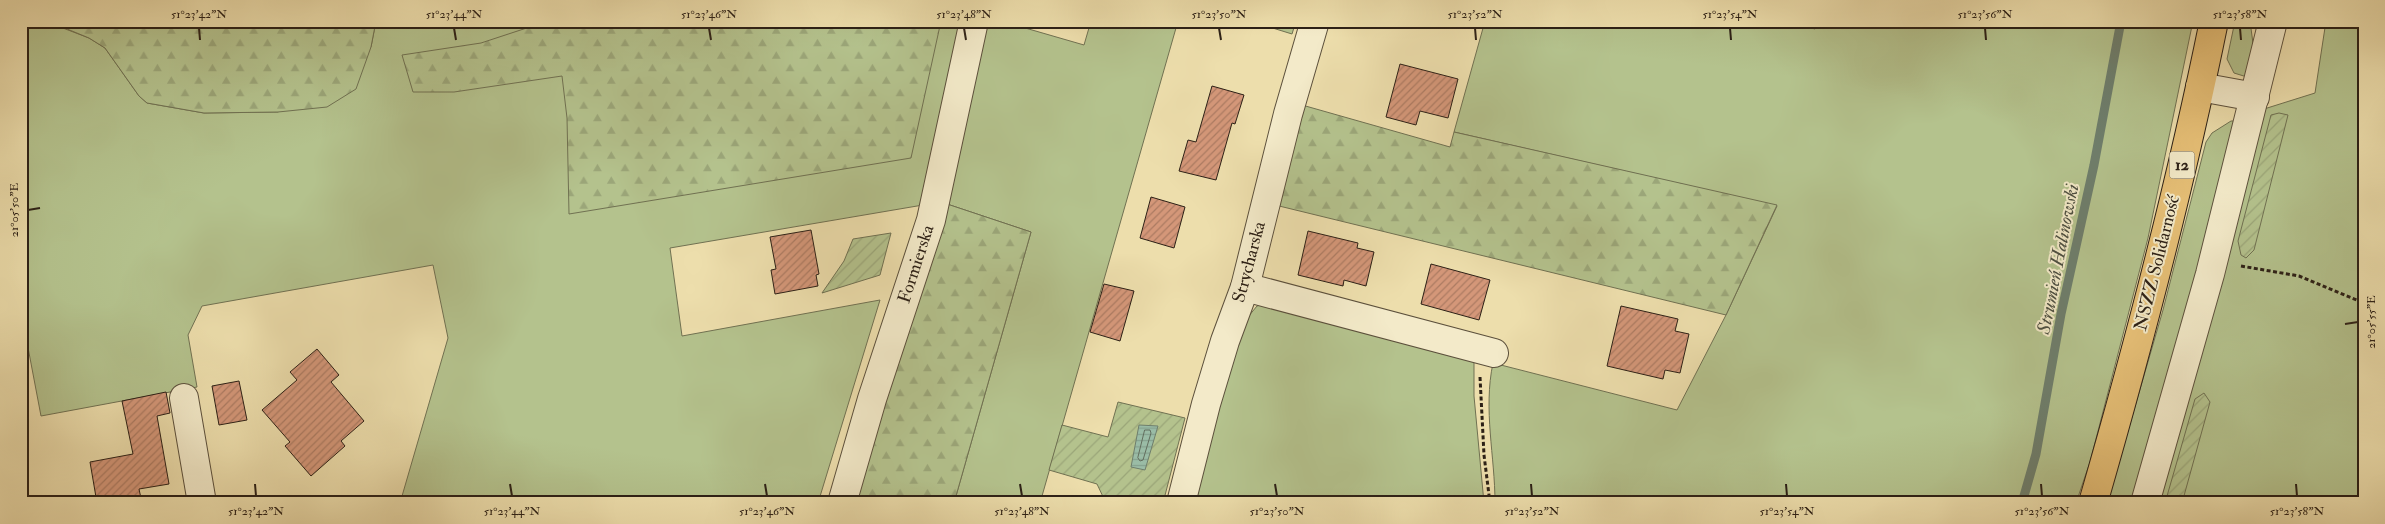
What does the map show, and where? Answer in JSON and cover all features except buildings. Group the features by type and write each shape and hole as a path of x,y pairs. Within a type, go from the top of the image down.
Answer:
{"main road":[{"name":"NSZZ Solidarność","path":"2093,503 2146,308 2200,87 2214,21"}],"street":[{"name":"Formierska","path":"842,503 872,399 931,220 974,21"},
{"name":"Strycharska","path":"1181,503 1225,341 1245,287 1288,114 1315,21"},
{"path":"2145,503 2213,261 2273,21"},
{"path":"2200,87 2255,97"},
{"path":"1245,287 1487,351"},
{"path":"184,398 202,503"}],"path":[{"path":"2213,261 2299,276 2364,303"},
{"path":"1487,351 1483,445 1490,503"}],"green space":[{"path":"21,21 53,21 55,25 89,38 105,48 139,96 147,103 204,113 278,112 371,47 376,21 963,21 923,205 670,248 682,336 880,300 818,503 400,503 448,338 433,265 202,306 188,335 197,387 41,416 26,337 21,337"},
{"path":"53,21 376,21 371,47 356,89 327,107 278,112 204,113 147,103 139,96 105,48 89,38 55,24"},
{"path":"548,21 941,21 911,158 569,214 567,118 562,76 454,92 413,92 402,55 481,43"},
{"path":"985,21 1001,21 1084,45 1091,21 1178,21 1040,503 954,503 1031,232 944,203"},
{"path":"1250,21 1296,21 1292,34"},
{"path":"1485,21 1786,21 1815,29 1818,21 2193,21 2148,238 2090,462 2076,503 1495,503 1489,416 1490,381 1493,363 1677,410 1726,315 1777,206 1454,132"},
{"path":"2235,21 2250,21 2254,51 2247,77 2234,73 2227,59"},
{"path":"2326,21 2364,21 2364,503 2156,503 2200,359 2264,109 2315,93"},
{"path":"1302,105 1450,147 1454,132 1777,205 1726,315 1275,205"},
{"path":"2279,113 2288,115 2254,250 2246,258 2241,255 2238,241 2271,115"},
{"path":"2231,121 2237,121 2133,503 2107,503 2163,310 2206,142 2212,133"},
{"path":"944,203 1031,232 954,503 853,503"},
{"path":"891,233 880,275 822,293 844,261 853,239"},
{"path":"1264,304 1474,356 1474,396 1484,503 1193,503 1243,323 1257,306"},
{"path":"2204,393 2210,402 2182,503 2165,503 2195,399"},
{"path":"1118,402 1185,418 1163,503 1106,503 1097,484 1049,470 1062,425 1108,437"}],"water":[{"path":"1139,425 1158,426 1145,470 1131,467"}],"waterway":[{"name":"Strumień Halinowski","path":"2022,503 2036,454 2061,314 2094,165 2121,21"}]}
